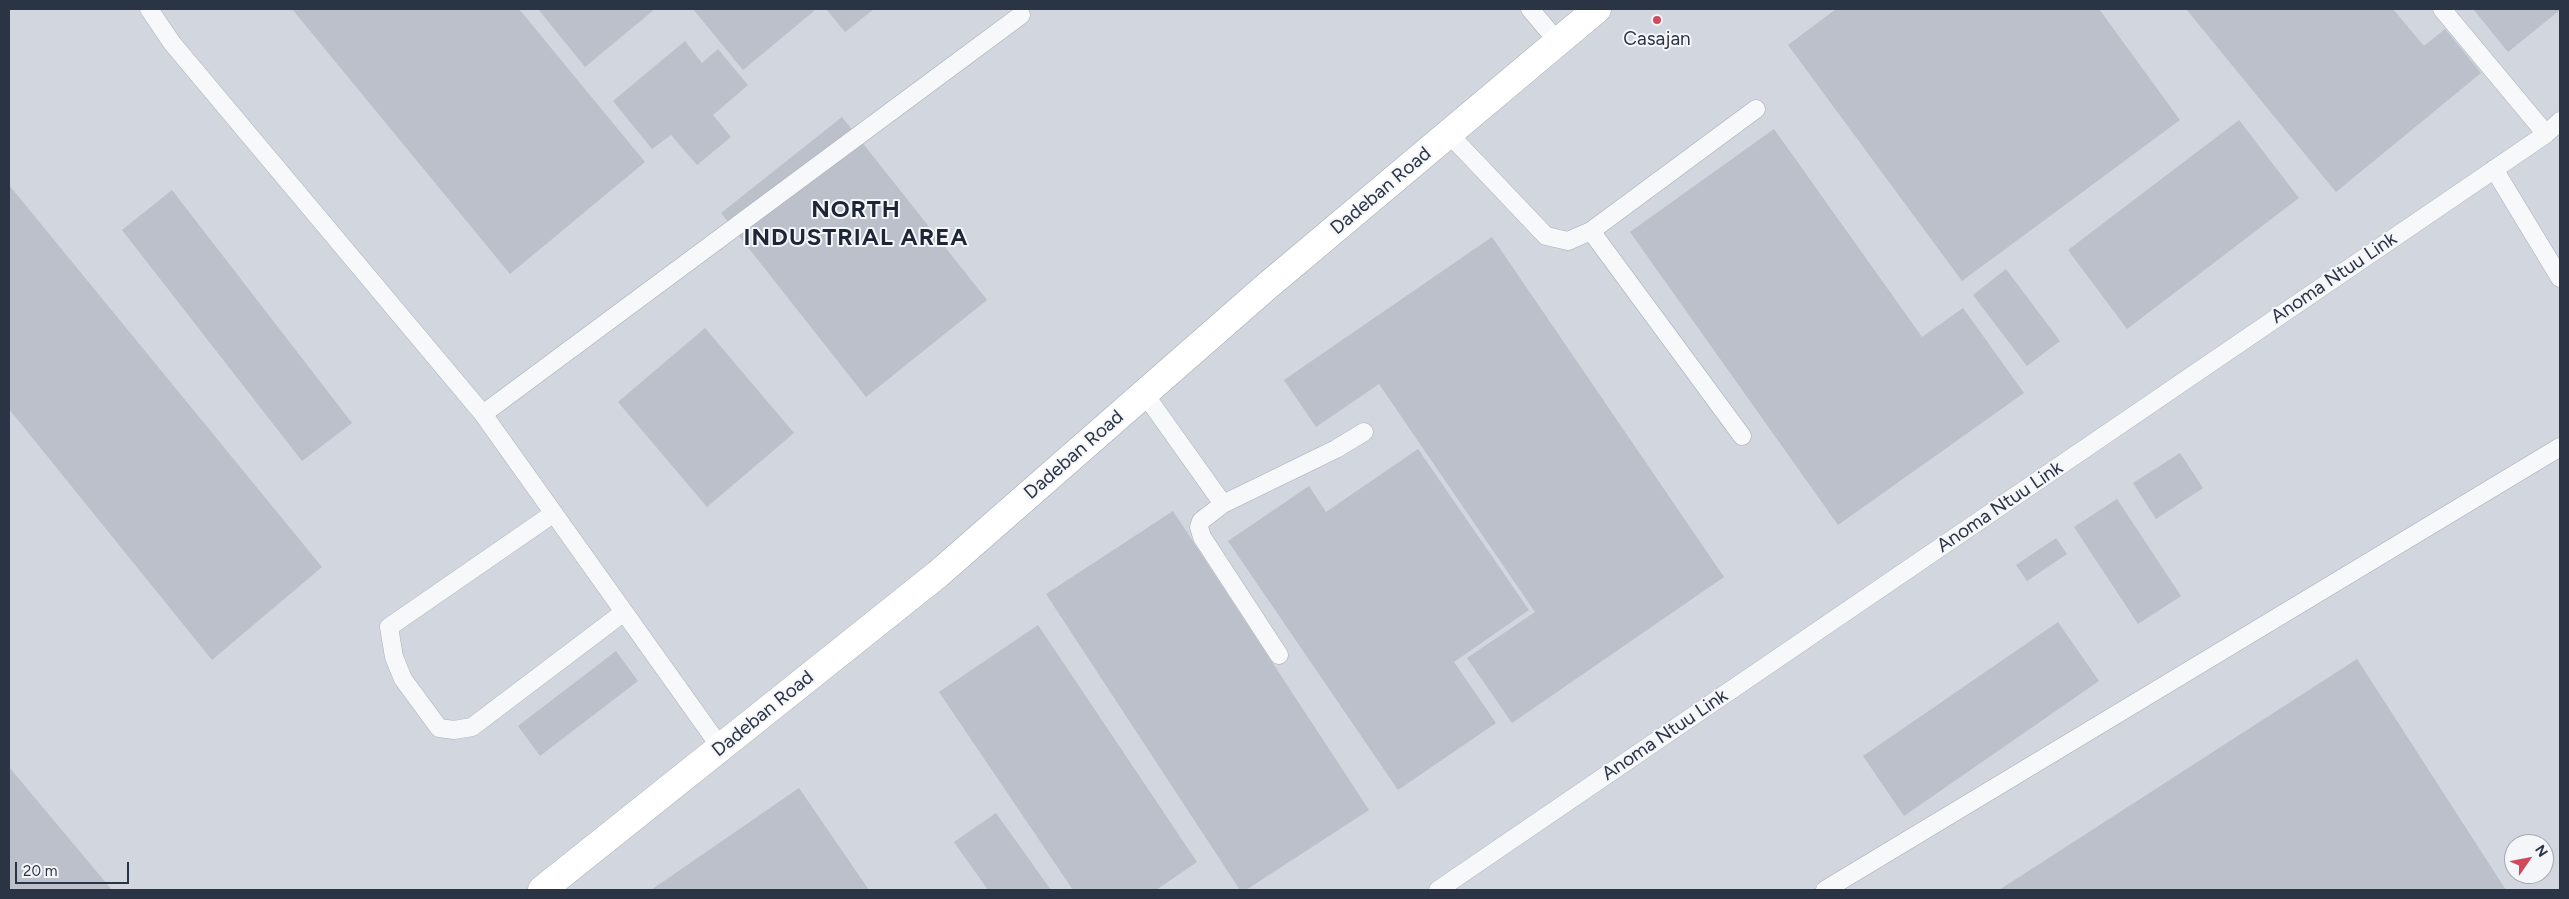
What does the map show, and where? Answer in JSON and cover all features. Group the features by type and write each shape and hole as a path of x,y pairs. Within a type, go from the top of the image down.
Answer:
{"street":[{"name":"Dadeban Road","path":"542,890 938,574 1144,393 1597,9"}],"lane":[{"path":"149,9 172,43 483,414 721,748"},
{"path":"1530,9 1558,42"},
{"path":"2442,9 2546,134"},
{"path":"483,414 1021,15"},
{"path":"1449,134 1546,236 1568,241 1591,231 1756,109"},
{"name":"Anoma Ntuu Link","path":"1438,890 2546,134 2560,121"},
{"path":"2494,169 2560,278"},
{"path":"1591,231 1742,436"},
{"path":"1144,393 1223,504"},
{"path":"1279,655 1202,537 1199,527 1201,521 1223,504 1336,449 1364,432"},
{"path":"1825,890 2560,447"},
{"path":"554,512 390,627 394,657 403,679 439,728 454,730 472,727 624,612"}],"shaded area":[{"path":"9,9 2560,9 2560,890 9,890"}],"building":[{"path":"292,9 519,9 645,162 510,274"},
{"path":"538,9 655,9 585,67"},
{"path":"693,9 812,9 814,11 743,70"},
{"path":"826,9 874,9 845,32"},
{"path":"1836,9 2099,9 2180,120 1962,281 1788,45"},
{"path":"2186,9 2393,9 2424,46 2445,29 2481,73 2336,192"},
{"path":"2473,9 2560,9 2560,10 2508,52"},
{"path":"685,41 702,63 718,49 748,85 713,115 731,137 697,165 671,135 652,149 613,101"},
{"path":"842,117 987,300 866,397 721,213"},
{"path":"2239,120 2299,198 2127,329 2068,250"},
{"path":"1774,129 1922,337 1963,308 2024,393 1838,525 1630,232"},
{"path":"9,185 322,567 212,660 9,409"},
{"path":"172,190 352,423 302,461 122,230"},
{"path":"1492,237 1724,577 1512,723 1467,658 1535,612 1379,384 1316,427 1284,380"},
{"path":"2006,269 2060,341 2027,366 1973,295"},
{"path":"705,328 794,433 707,507 618,402"},
{"path":"1418,449 1529,610 1454,662 1496,723 1398,790 1228,541 1309,486 1326,512"},
{"path":"2180,453 2203,488 2156,519 2133,483"},
{"path":"2117,499 2181,596 2138,624 2074,527"},
{"path":"1173,511 1369,810 1246,890 1240,890 1046,594"},
{"path":"2056,538 2067,554 2027,581 2016,565"},
{"path":"2058,622 2099,681 1904,816 1863,756"},
{"path":"1038,625 1197,862 1156,890 1073,890 939,692"},
{"path":"616,651 638,681 540,756 518,726"},
{"path":"2357,659 2506,890 1999,890"},
{"path":"9,767 112,890 9,890"},
{"path":"799,788 869,890 651,890"},
{"path":"996,813 1051,890 988,890 954,842"}],"place":[{"name":"Casajan","path":"1657,20"}],"district":[{"name":"NORTH INDUSTRIAL AREA","path":"856,224"}]}
